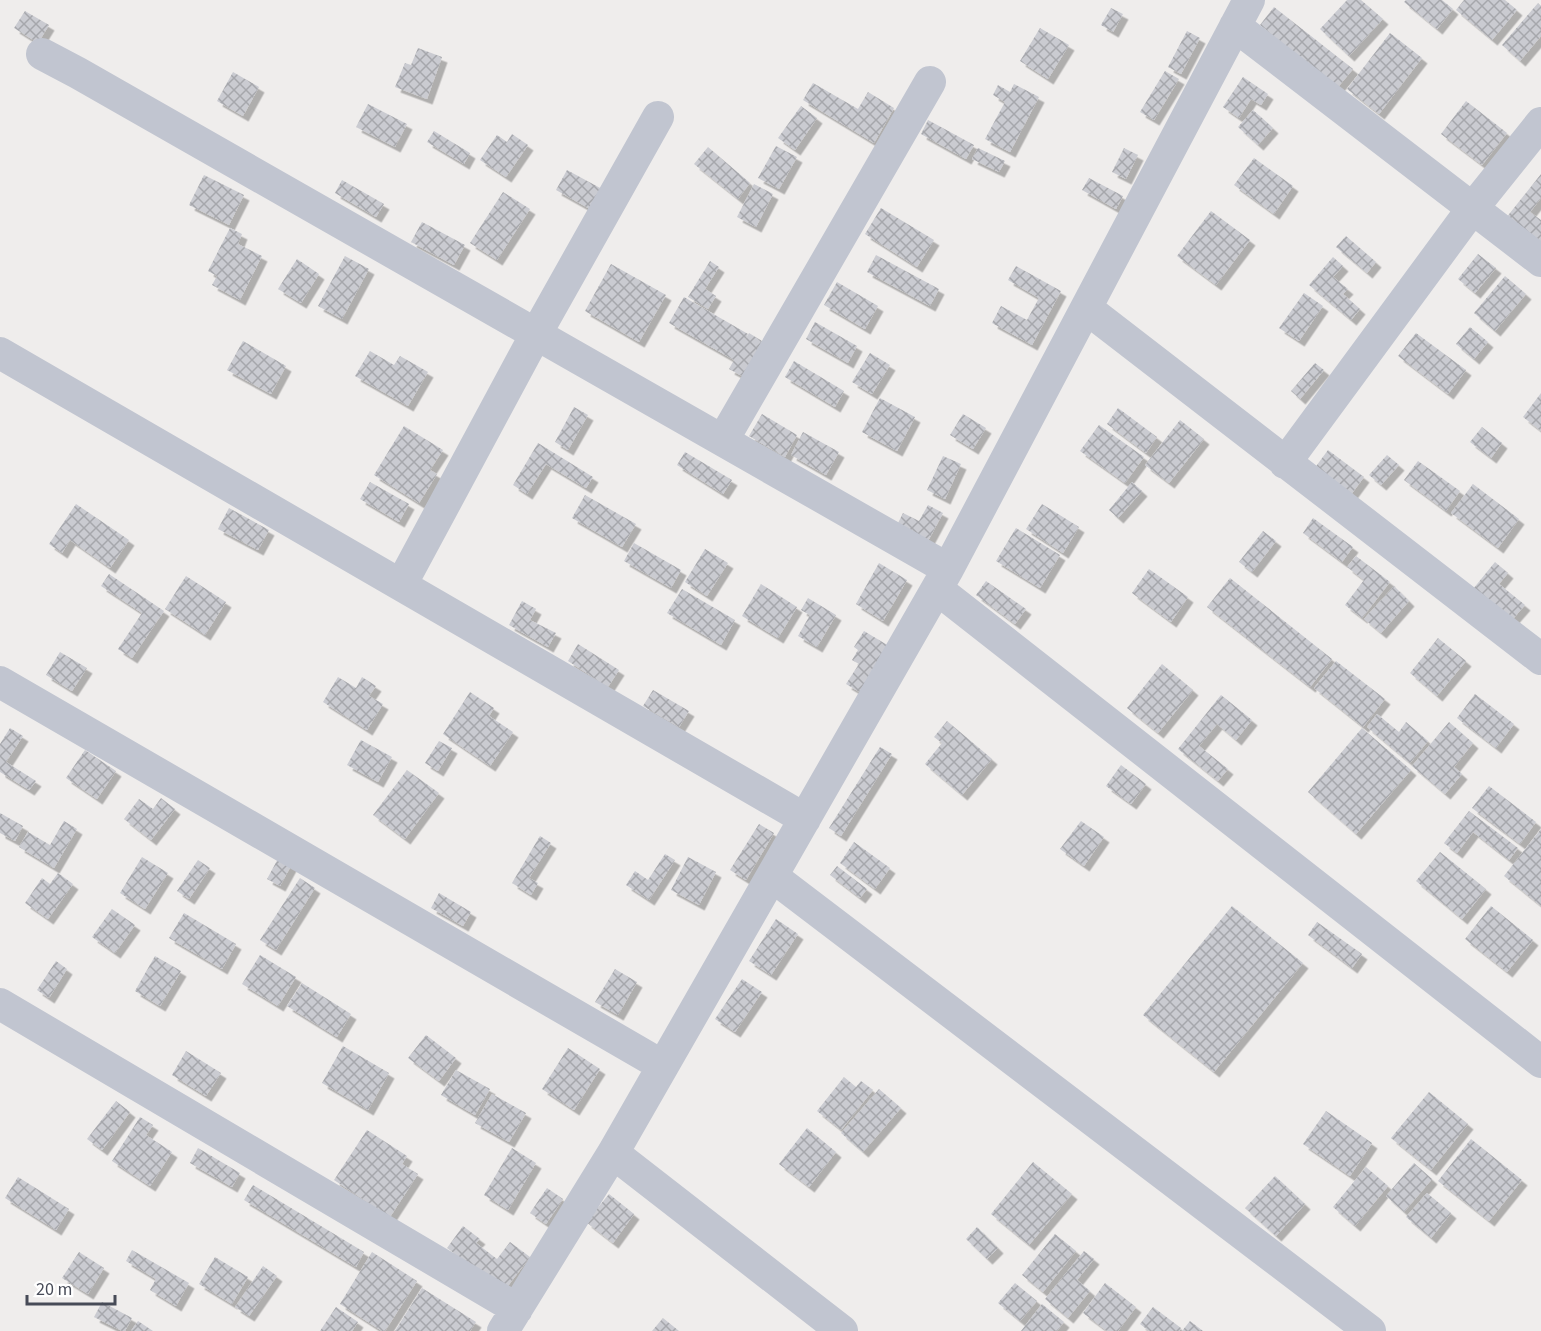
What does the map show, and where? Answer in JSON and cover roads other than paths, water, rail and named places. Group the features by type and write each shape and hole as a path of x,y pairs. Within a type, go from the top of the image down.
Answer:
{"street":[{"path":"0,1004 510,1320 613,1153 943,579 1242,13 1473,209 1541,261"},
{"path":"42,54 723,440 943,579 1541,1062"},
{"path":"723,440 930,82"},
{"path":"401,585 536,334 658,117"},
{"path":"1285,463 1473,209 1541,123"},
{"path":"1086,308 1541,659"},
{"path":"0,353 805,819"},
{"path":"0,682 663,1066"},
{"path":"773,877 1370,1331"},
{"path":"613,1153 842,1331"}]}
